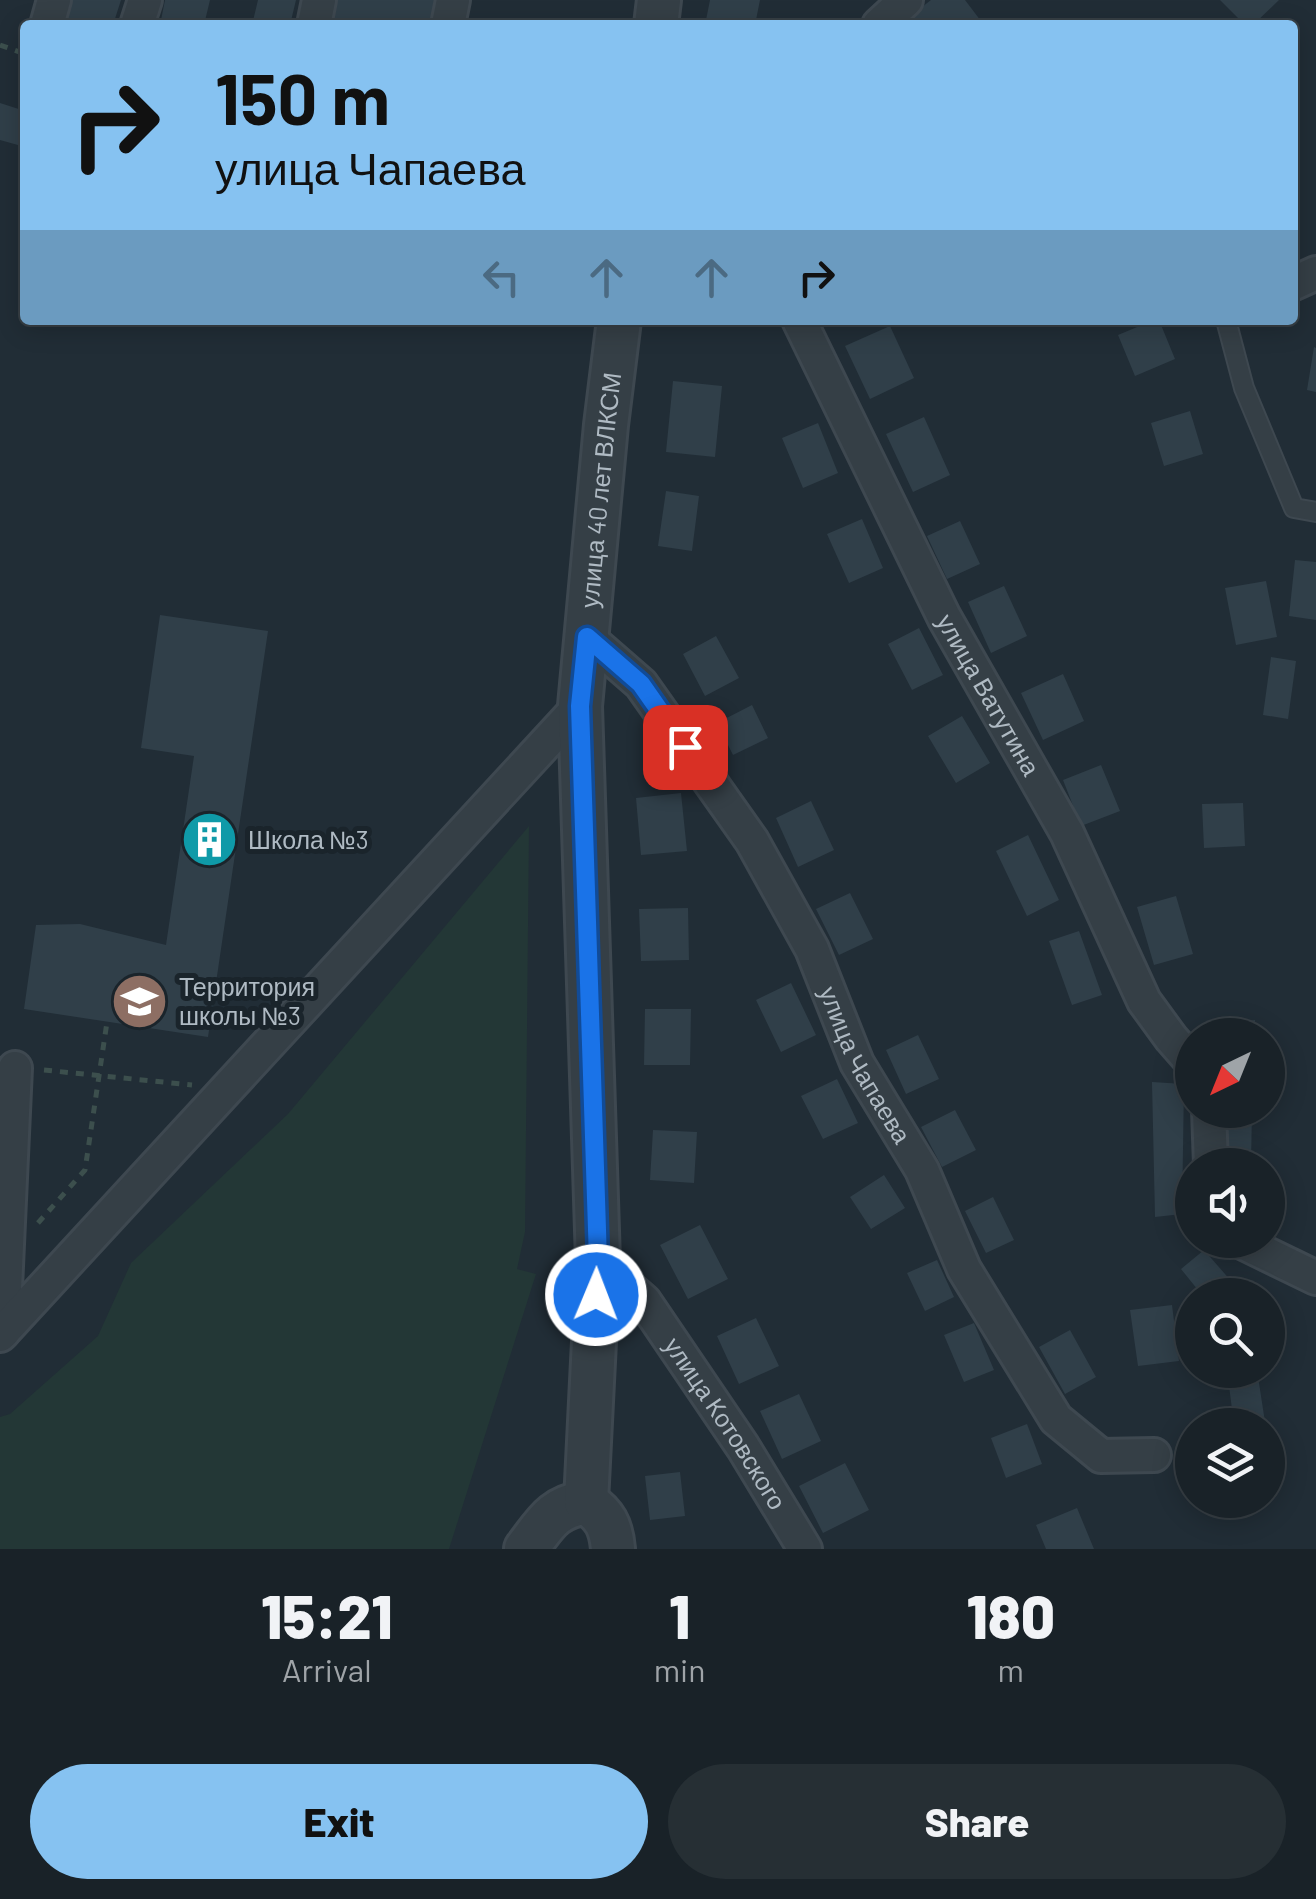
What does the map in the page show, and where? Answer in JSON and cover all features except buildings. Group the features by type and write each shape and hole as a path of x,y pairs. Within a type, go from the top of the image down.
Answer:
{"street":[{"path":"884,20 906,0"},
{"name":"улица 40 лет ВЛКСМ","path":"586,1502 598,1260 580,706 618,325"},
{"name":"улица Ватутина","path":"801,325 944,617 1067,833 1144,1001 1175,1040"},
{"name":"улица Чапаева","path":"587,637 641,684 752,841 812,949 856,1063 922,1170 964,1269 1056,1419 1101,1456 1154,1455"},
{"path":"1,1333 580,706"},
{"path":"1,1333 16,1068"},
{"path":"1275,1258 1316,1278"},
{"name":"улица Котовского","path":"598,1260 644,1301 743,1447 805,1549"},
{"path":"526,1549 550,1518 567,1506 586,1502 608,1522 614,1549"}],"lane":[{"path":"1227,325 1244,388 1294,508 1316,512"}],"path":[{"path":"6,1258 85,1170 107,1022"},
{"path":"16,1068 226,1089"}],"green space":[{"path":"529,826 525,1232 517,1269 536,1274 449,1549 0,1549 0,1417 10,1414 98,1336 131,1263 288,1114"}],"place":[{"name":"Школа №3","path":"209,840"},
{"name":"Территория школы №3","path":"140,1001"}],"route":[{"path":"596,1295 580,706 587,637 641,684 685,747"}]}
